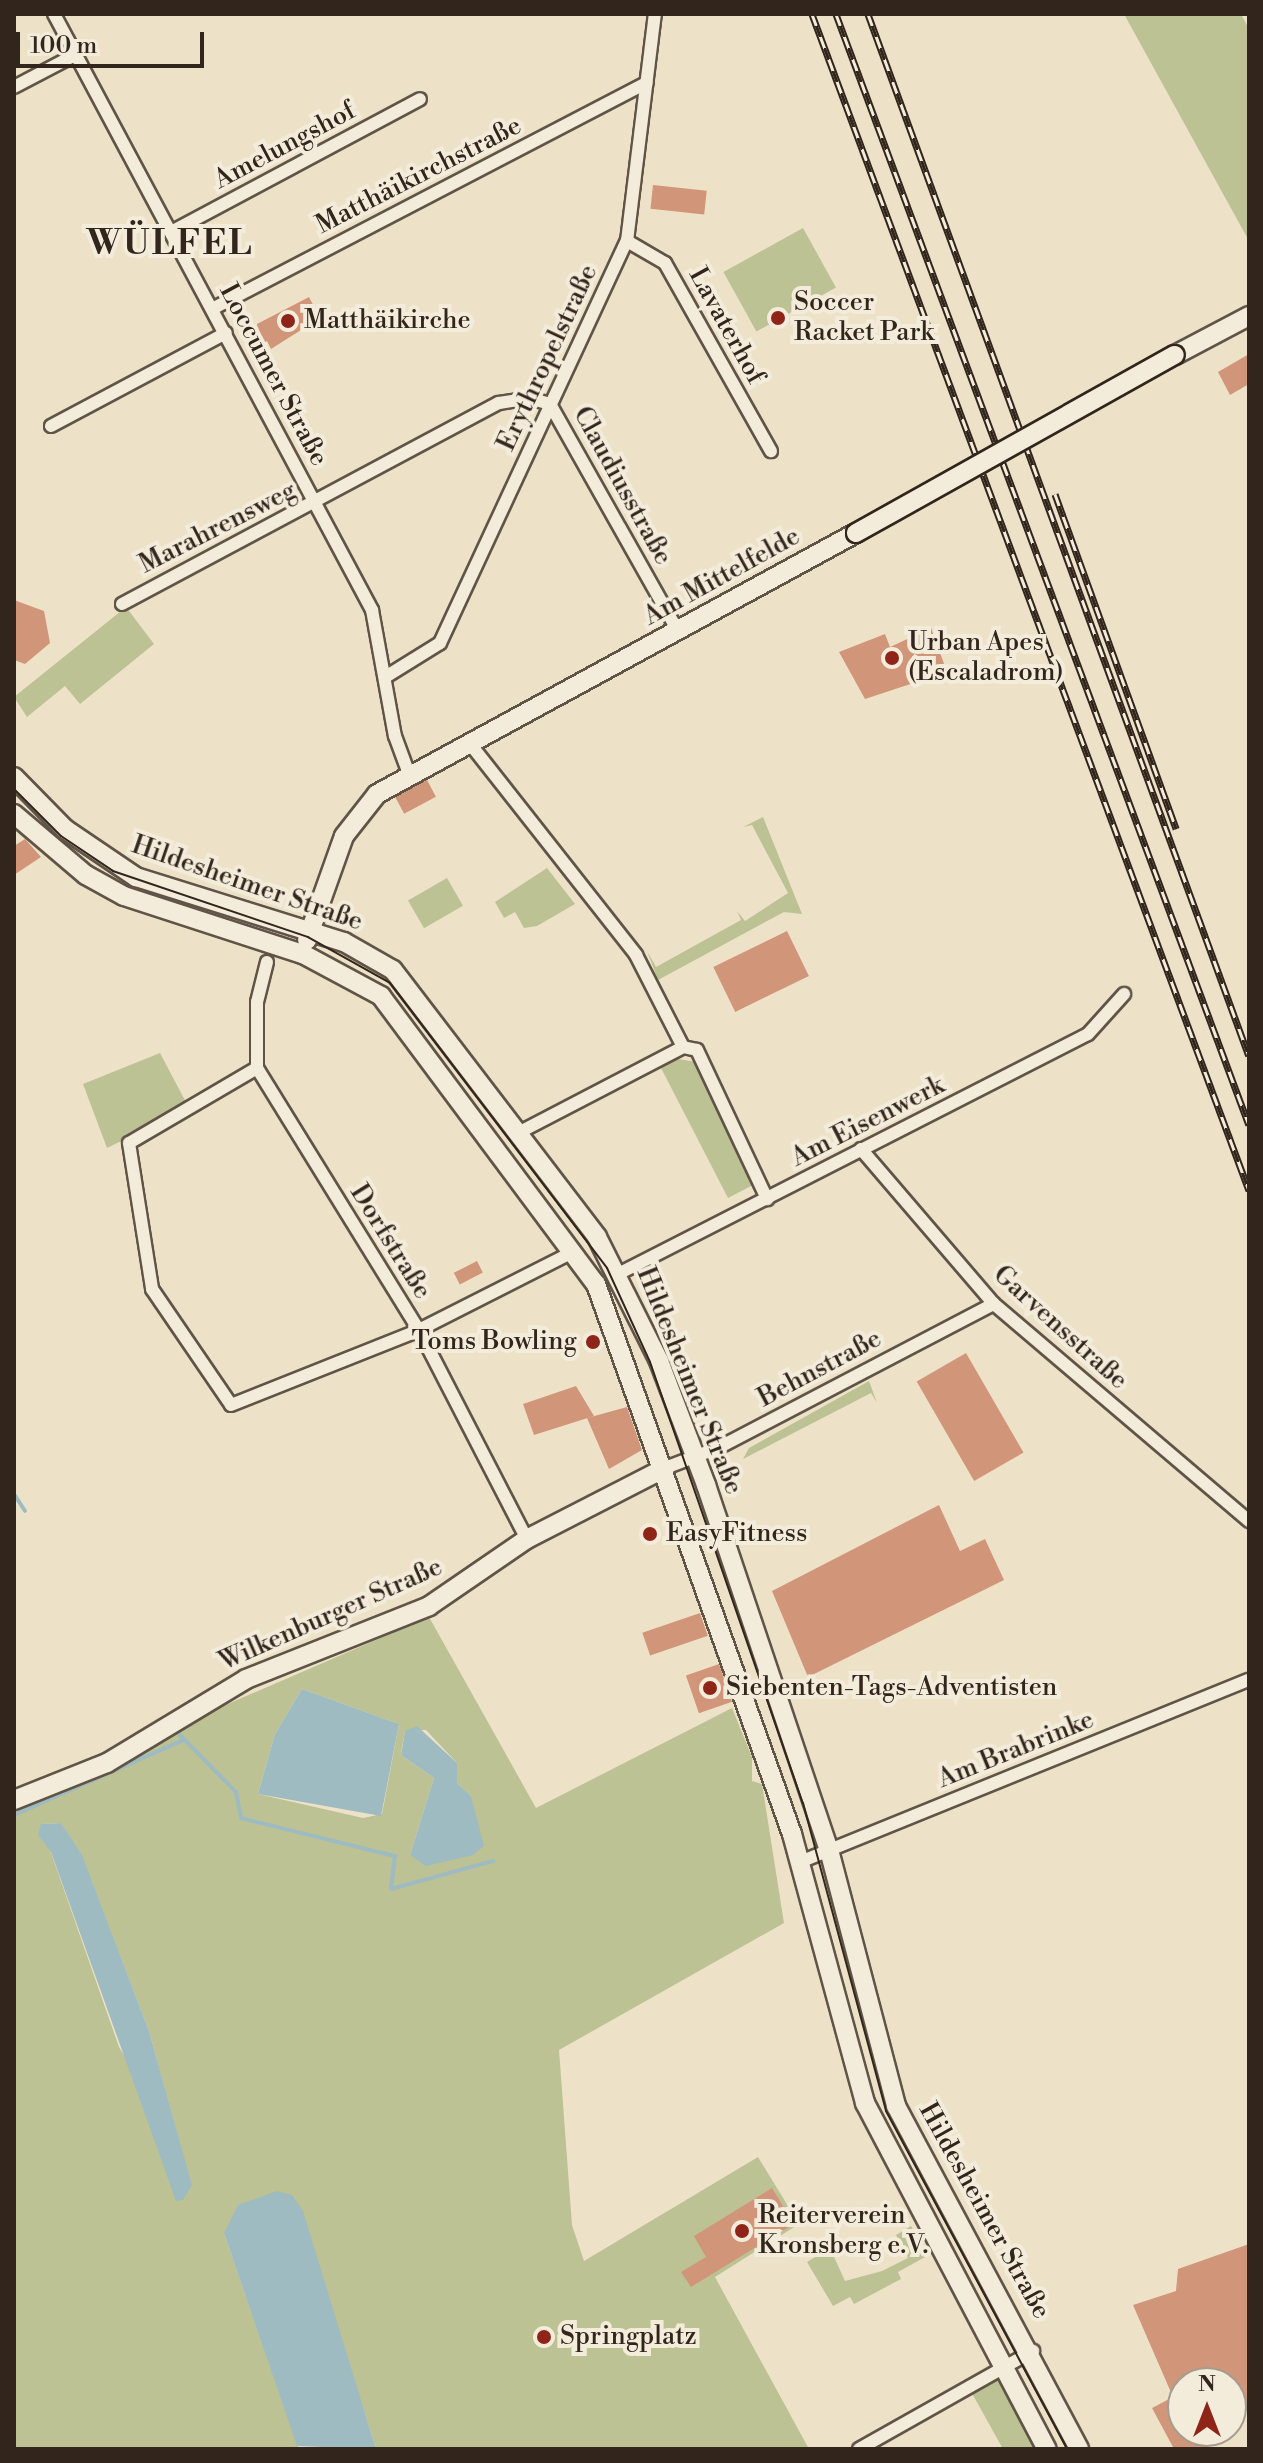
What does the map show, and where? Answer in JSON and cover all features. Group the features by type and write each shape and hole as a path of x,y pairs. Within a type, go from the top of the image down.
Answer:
{"main road":[{"name":"Am Mittelfelde","path":"303,954 344,836 377,794 1249,316"},
{"name":"Hildesheimer Straße","path":"14,777 65,829 136,877 310,931 393,970 620,1273 695,1457 829,1850 896,2106 1033,2351 1079,2449"},
{"name":"Hildesheimer Straße","path":"14,814 86,875 124,896 303,954 359,980 405,1021 596,1284 665,1468 800,1862 865,2103 1047,2449"},
{"name":"Wilkenburger Straße","path":"14,1800 107,1763 246,1679 429,1606 527,1539 665,1468"}],"street":[{"name":"Loccumer Straße","path":"54,14 372,610 409,774"},
{"name":"Erythropelstraße","path":"387,676 440,643 627,241 655,14"},
{"path":"14,87 75,55"},
{"name":"Matthäikirchstraße","path":"212,309 647,83"},
{"name":"Amelungshof","path":"171,232 420,99"},
{"name":"Lavaterhof","path":"627,241 665,263 771,451"},
{"path":"51,426 226,333"},
{"name":"Marahrensweg","path":"122,604 510,398 550,404"},
{"name":"Claudiusstraße","path":"550,404 678,631"},
{"path":"471,745 636,955 683,1047"},
{"path":"267,962 257,1002 257,1068 129,1143 152,1289 231,1405 419,1330 573,1252"},
{"name":"Am Eisenwerk","path":"620,1273 1088,1034 1124,994"},
{"path":"518,1133 683,1047 697,1050 767,1199"},
{"name":"Dorfstraße","path":"257,1068 419,1330 527,1539"},
{"name":"Garvensstraße","path":"861,1149 994,1304 1249,1521"},
{"name":"Behnstraße","path":"665,1468 695,1457 994,1304"},
{"name":"Am Brabrinke","path":"800,1862 1249,1680"},
{"name":"Hildesheimer Straße","path":"1002,2367 1033,2351"},
{"path":"859,2449 1002,2367"}],"green space":[{"path":"1124,14 1241,14 1249,29 1249,241"},
{"path":"803,228 836,287 756,332 723,272"},
{"path":"126,607 154,644 80,704 65,686 27,717 14,697"},
{"path":"763,817 802,914 784,912 658,980 647,951 656,967 741,920 737,911 745,921 788,893 752,825 743,827"},
{"path":"547,868 575,904 537,926 524,928 515,912 504,918 495,902"},
{"path":"447,878 463,906 424,928 408,900"},
{"path":"160,1053 189,1108 107,1148 83,1084"},
{"path":"678,1059 697,1062 755,1184 728,1198 661,1068"},
{"path":"869,1381 877,1403 871,1393 743,1459 749,1448"},
{"path":"429,1617 536,1808 732,1708 752,1757 752,1781 762,1784 784,1923 559,2050 572,2225 584,2261 758,2157 799,2224 715,2277 809,2449 376,2449 362,2404 224,2233 299,2449 14,2449 14,1800 142,1750 207,1713","holes":["302,1689 399,1724 382,1814 363,1818 258,1794 275,1734","426,1730 457,1763 457,1783 471,1796 410,1855 434,1778 401,1755 405,1731","61,1823 90,1877 149,2031 181,2147 119,2047 41,1824"]},
{"path":"911,2226 927,2256 898,2272 901,2279 854,2304 850,2297 833,2306 807,2262 830,2248 845,2281 882,2271 908,2258 896,2235"},
{"path":"1001,2371 1044,2449 1003,2449 969,2388"}],"water":[{"path":"302,1689 399,1724 381,1816 258,1794 275,1734"},
{"path":"417,1726 457,1763 457,1783 471,1796 484,1846 473,1855 426,1866 410,1855 434,1778 401,1755 405,1731"},
{"path":"61,1823 82,1855 149,2031 192,2185 183,2200 176,2201 51,1852 38,1835 41,1824"},
{"path":"277,2191 292,2195 303,2211 376,2449 297,2446 224,2233 238,2205"}],"building":[{"path":"653,185 707,191 704,215 650,209"},
{"name":"Matthäikirche","path":"309,297 320,318 271,349 267,341 260,345 257,324"},
{"path":"1249,354 1249,384 1230,395 1218,372"},
{"path":"14,600 44,611 50,643 25,664 14,660"},
{"name":"Urban Apes (Escaladrom)","path":"931,628 947,672 865,699 839,652 885,634 890,647"},
{"path":"427,780 436,797 404,814 395,797"},
{"path":"25,839 41,857 14,875 14,846"},
{"path":"787,931 809,976 735,1012 713,967"},
{"path":"477,1261 483,1273 460,1284 454,1273"},
{"path":"966,1353 1024,1453 974,1481 917,1382"},
{"path":"576,1386 594,1416 534,1435 523,1404"},
{"path":"627,1407 642,1450 609,1469 587,1418"},
{"path":"939,1505 960,1551 985,1539 1004,1580 808,1677 772,1591"},
{"path":"700,1613 708,1636 650,1656 642,1633"},
{"name":"Siebenten-Tags-Adventisten","path":"719,1664 732,1702 699,1713 686,1675"},
{"name":"Reiterverein Kronsberg e.V.","path":"772,2188 794,2224 691,2287 681,2272 706,2257 694,2236"},
{"path":"1249,2244 1247,2411 1247,2367 1167,2367 1167,2383 1133,2305 1176,2291 1178,2269"},
{"path":"1167,2400 1167,2436 1152,2408"},
{"path":"1173,2447 1206,2447 1202,2449"}],"waterway":[{"path":"14,1494 25,1511"},
{"path":"176,1731 236,1792 241,1818 395,1856 391,1889 493,1861"},
{"path":"14,1815 183,1740"}],"tram line":[{"path":"14,789 61,836 113,871 308,937 390,983 607,1268 650,1362 803,1803 886,2111 1067,2449"}],"railway":[{"path":"812,14 1249,1190"},
{"path":"836,14 1249,1125"},
{"path":"868,14 1249,1056"},
{"path":"1055,494 1176,829"}],"place":[{"name":"Soccer Racket Park","path":"778,318"},
{"name":"Matthäikirche","path":"288,321"},
{"name":"Urban Apes (Escaladrom)","path":"892,658"},
{"name":"Toms Bowling","path":"593,1342"},
{"name":"EasyFitness","path":"650,1534"},
{"name":"Siebenten-Tags-Adventisten","path":"710,1688"},
{"name":"Reiterverein Kronsberg e.V.","path":"742,2231"},
{"name":"Springplatz","path":"544,2337"}],"district":[{"name":"WÜLFEL","path":"170,245"}]}
